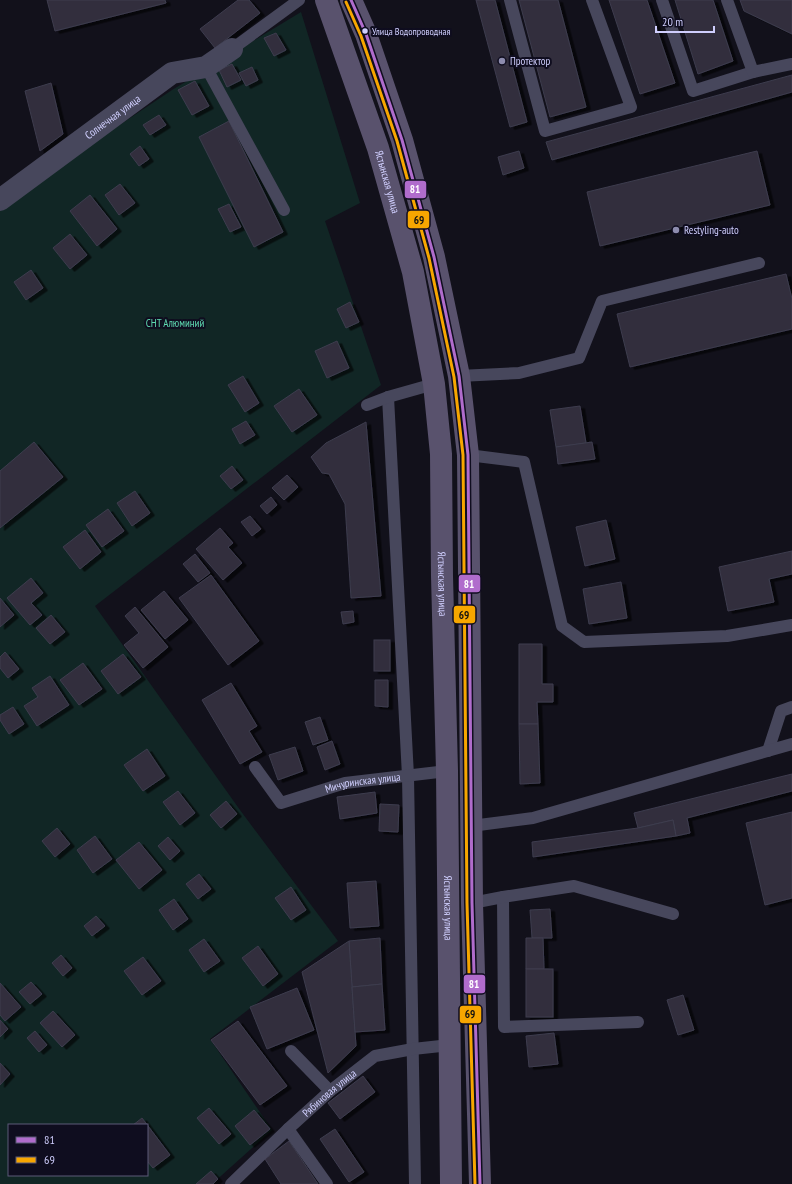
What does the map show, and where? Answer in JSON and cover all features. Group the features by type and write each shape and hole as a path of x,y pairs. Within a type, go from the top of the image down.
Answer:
{"main road":[{"name":"Ястынская улица","path":"326,0 378,148 413,272 434,384 441,454 442,576 447,771 451,1184"},
{"path":"351,0 366,34 402,140 434,257 459,376 468,455 472,903 480,1184"}],"street":[{"name":"Солнечная улица","path":"0,200 172,72 206,67 232,48"}],"lane":[{"path":"232,48 299,0"},
{"path":"510,0 545,131 631,107 592,0"},
{"path":"662,0 693,92 753,72 792,64"},
{"path":"728,0 753,72"},
{"path":"206,67 284,210"},
{"path":"459,376 519,373 579,358 602,301 759,263"},
{"path":"367,405 388,397 434,384"},
{"path":"388,397 408,776 415,1184"},
{"path":"468,455 524,462 562,626 584,642 727,636 792,625"},
{"path":"768,751 781,711 792,708"},
{"path":"471,826 533,818 792,744"},
{"name":"Мичуринская улица","path":"255,767 281,803 345,783 447,771"},
{"path":"472,903 574,886 673,914"},
{"path":"503,897 504,1027 638,1022"},
{"name":"Рябиновая улица","path":"235,1183 288,1129 330,1091 375,1056 413,1049 450,1045"},
{"path":"291,1051 330,1091"},
{"path":"288,1129 327,1184"}],"green space":[{"name":"СНТ Алюминий","path":"301,12 360,203 325,221 381,385 95,606 240,810 338,941 210,1039 272,1130 212,1184 0,1184 0,209 34,182 172,90"}],"building":[{"path":"47,0 165,0 166,3 55,31"},
{"path":"238,0 249,0 260,13 215,48 200,29"},
{"name":"Протектор","path":"476,0 495,0 527,122 510,127"},
{"path":"519,0 558,0 586,107 550,117"},
{"path":"609,0 647,0 675,83 640,94"},
{"path":"675,0 713,0 733,61 698,74"},
{"path":"740,0 792,0 792,34 744,11"},
{"path":"276,33 286,50 274,56 264,38"},
{"path":"232,64 241,80 227,87 219,70"},
{"path":"252,67 258,80 246,86 239,73"},
{"path":"792,75 792,92 552,160 546,142"},
{"path":"195,81 209,106 192,115 178,90"},
{"path":"51,83 63,134 40,151 25,91"},
{"path":"159,115 166,125 150,135 143,125"},
{"path":"229,121 283,232 254,247 199,137"},
{"path":"140,146 149,159 139,166 130,154"},
{"path":"519,151 524,168 503,175 498,157"},
{"path":"757,151 770,205 600,246 587,192"},
{"path":"120,184 135,203 119,215 105,195"},
{"path":"90,195 117,229 97,246 70,211"},
{"path":"229,204 241,227 230,232 218,209"},
{"path":"70,234 87,255 70,269 53,248"},
{"path":"31,270 43,288 26,300 14,282"},
{"path":"786,274 792,299 792,329 630,367 617,314"},
{"path":"350,302 359,322 346,328 337,309"},
{"path":"337,341 349,368 327,378 315,351"},
{"path":"243,376 259,403 245,412 228,385"},
{"path":"299,389 317,415 292,432 274,406"},
{"path":"580,406 586,443 556,447 550,410"},
{"path":"246,421 255,435 240,444 232,429"},
{"path":"366,422 381,596 351,598 345,504 329,474 322,473 311,457 326,443"},
{"path":"34,442 63,477 0,528 0,471"},
{"path":"592,442 595,459 558,464 556,447"},
{"path":"232,466 243,480 231,489 220,476"},
{"path":"287,475 298,487 284,500 272,488"},
{"path":"135,491 150,513 132,526 117,503"},
{"path":"271,497 277,505 267,514 260,506"},
{"path":"108,509 124,531 102,547 86,525"},
{"path":"250,516 261,529 252,536 241,522"},
{"path":"606,520 615,559 585,566 576,527"},
{"path":"220,528 233,543 228,547 242,563 223,580 196,549"},
{"path":"85,530 101,552 80,569 63,547"},
{"path":"792,551 792,574 769,579 774,602 728,611 719,567"},
{"path":"195,554 210,573 198,582 183,564"},
{"path":"211,575 259,641 228,665 179,598"},
{"path":"31,578 43,593 31,603 42,615 30,625 7,598"},
{"path":"621,582 627,618 589,624 583,589"},
{"path":"164,591 188,620 165,639 141,610"},
{"path":"0,598 14,615 0,627"},
{"path":"135,607 168,647 143,668 124,645 139,633 125,616"},
{"path":"353,611 354,622 343,624 341,612"},
{"path":"51,615 65,632 50,644 36,628"},
{"path":"374,640 390,640 390,671 374,671"},
{"path":"519,644 542,644 542,684 553,684 553,702 537,702 538,724 519,724"},
{"path":"5,652 19,669 8,678 0,668 0,657"},
{"path":"123,654 141,677 118,694 101,671"},
{"path":"83,663 102,689 79,705 60,680"},
{"path":"50,676 69,705 37,726 24,706 38,697 32,688"},
{"path":"375,680 388,680 388,707 375,706"},
{"path":"231,683 257,726 249,731 262,752 240,764 202,700"},
{"path":"13,707 24,724 9,734 0,720 0,715"},
{"path":"320,717 328,740 313,745 305,722"},
{"path":"519,724 538,724 540,783 520,784"},
{"path":"332,741 340,764 325,770 317,747"},
{"path":"295,747 303,771 278,780 269,755"},
{"path":"147,749 165,776 143,791 124,765"},
{"path":"792,774 792,791 687,818 690,833 676,836 673,820 638,828 634,813"},
{"path":"178,791 195,813 180,825 163,802"},
{"path":"375,792 377,813 340,819 337,797"},
{"path":"226,801 237,814 221,828 210,815"},
{"path":"380,804 399,805 398,832 379,831"},
{"path":"792,812 792,898 765,905 746,823"},
{"path":"673,820 676,836 533,857 532,842 638,828"},
{"path":"57,828 70,844 55,857 42,841"},
{"path":"95,836 112,859 93,873 77,850"},
{"path":"168,837 180,851 170,860 158,846"},
{"path":"139,842 162,870 139,889 116,860"},
{"path":"199,874 211,889 198,899 186,884"},
{"path":"376,881 379,926 350,928 347,883"},
{"path":"291,887 306,910 291,920 275,898"},
{"path":"174,899 188,919 173,930 159,910"},
{"path":"550,909 552,938 532,938 530,910"},
{"path":"96,916 105,926 92,936 84,926"},
{"path":"380,938 382,984 352,987 349,941"},
{"path":"526,938 543,938 544,969 526,969"},
{"path":"204,939 220,961 204,972 189,950"},
{"path":"349,941 356,1046 328,1073 302,972"},
{"path":"258,946 278,974 263,986 242,958"},
{"path":"61,955 72,968 63,976 52,963"},
{"path":"143,957 161,981 142,995 124,971"},
{"path":"526,969 553,969 553,1017 526,1017"},
{"path":"31,982 42,994 30,1004 19,992"},
{"path":"0,983 21,1007 5,1021 0,1015"},
{"path":"382,984 385,1030 355,1032 352,987"},
{"path":"297,988 314,1030 267,1049 250,1007"},
{"path":"683,995 694,1030 678,1035 667,1000"},
{"path":"53,1011 75,1035 62,1047 40,1023"},
{"path":"0,1020 8,1029 0,1037"},
{"path":"238,1021 287,1086 260,1105 211,1040"},
{"path":"35,1031 47,1045 39,1052 27,1038"},
{"path":"554,1033 558,1064 529,1067 526,1036"},
{"path":"0,1063 10,1074 0,1085"},
{"path":"363,1076 375,1092 340,1119 328,1103"},
{"path":"209,1108 231,1134 219,1144 197,1118"},
{"path":"254,1110 270,1129 250,1145 235,1126"},
{"path":"142,1118 147,1124 134,1124"},
{"path":"148,1126 170,1155 153,1168 148,1162"},
{"path":"335,1129 364,1172 349,1182 320,1139"},
{"path":"289,1141 318,1184 281,1184 265,1159"},
{"path":"211,1171 218,1179 213,1184 196,1184"}],"transit line":[{"name":"81","path":"351,0 366,34 402,140 434,257 459,376 468,455 472,903 480,1184"},
{"name":"69","path":"346,2 361,36 397,141 429,258 454,377 463,455 467,903 475,1184"}],"place":[{"name":"Улица Водопроводная","path":"365,31"},
{"name":"Протектор","path":"502,61"},
{"name":"Restyling-auto","path":"676,230"}]}
